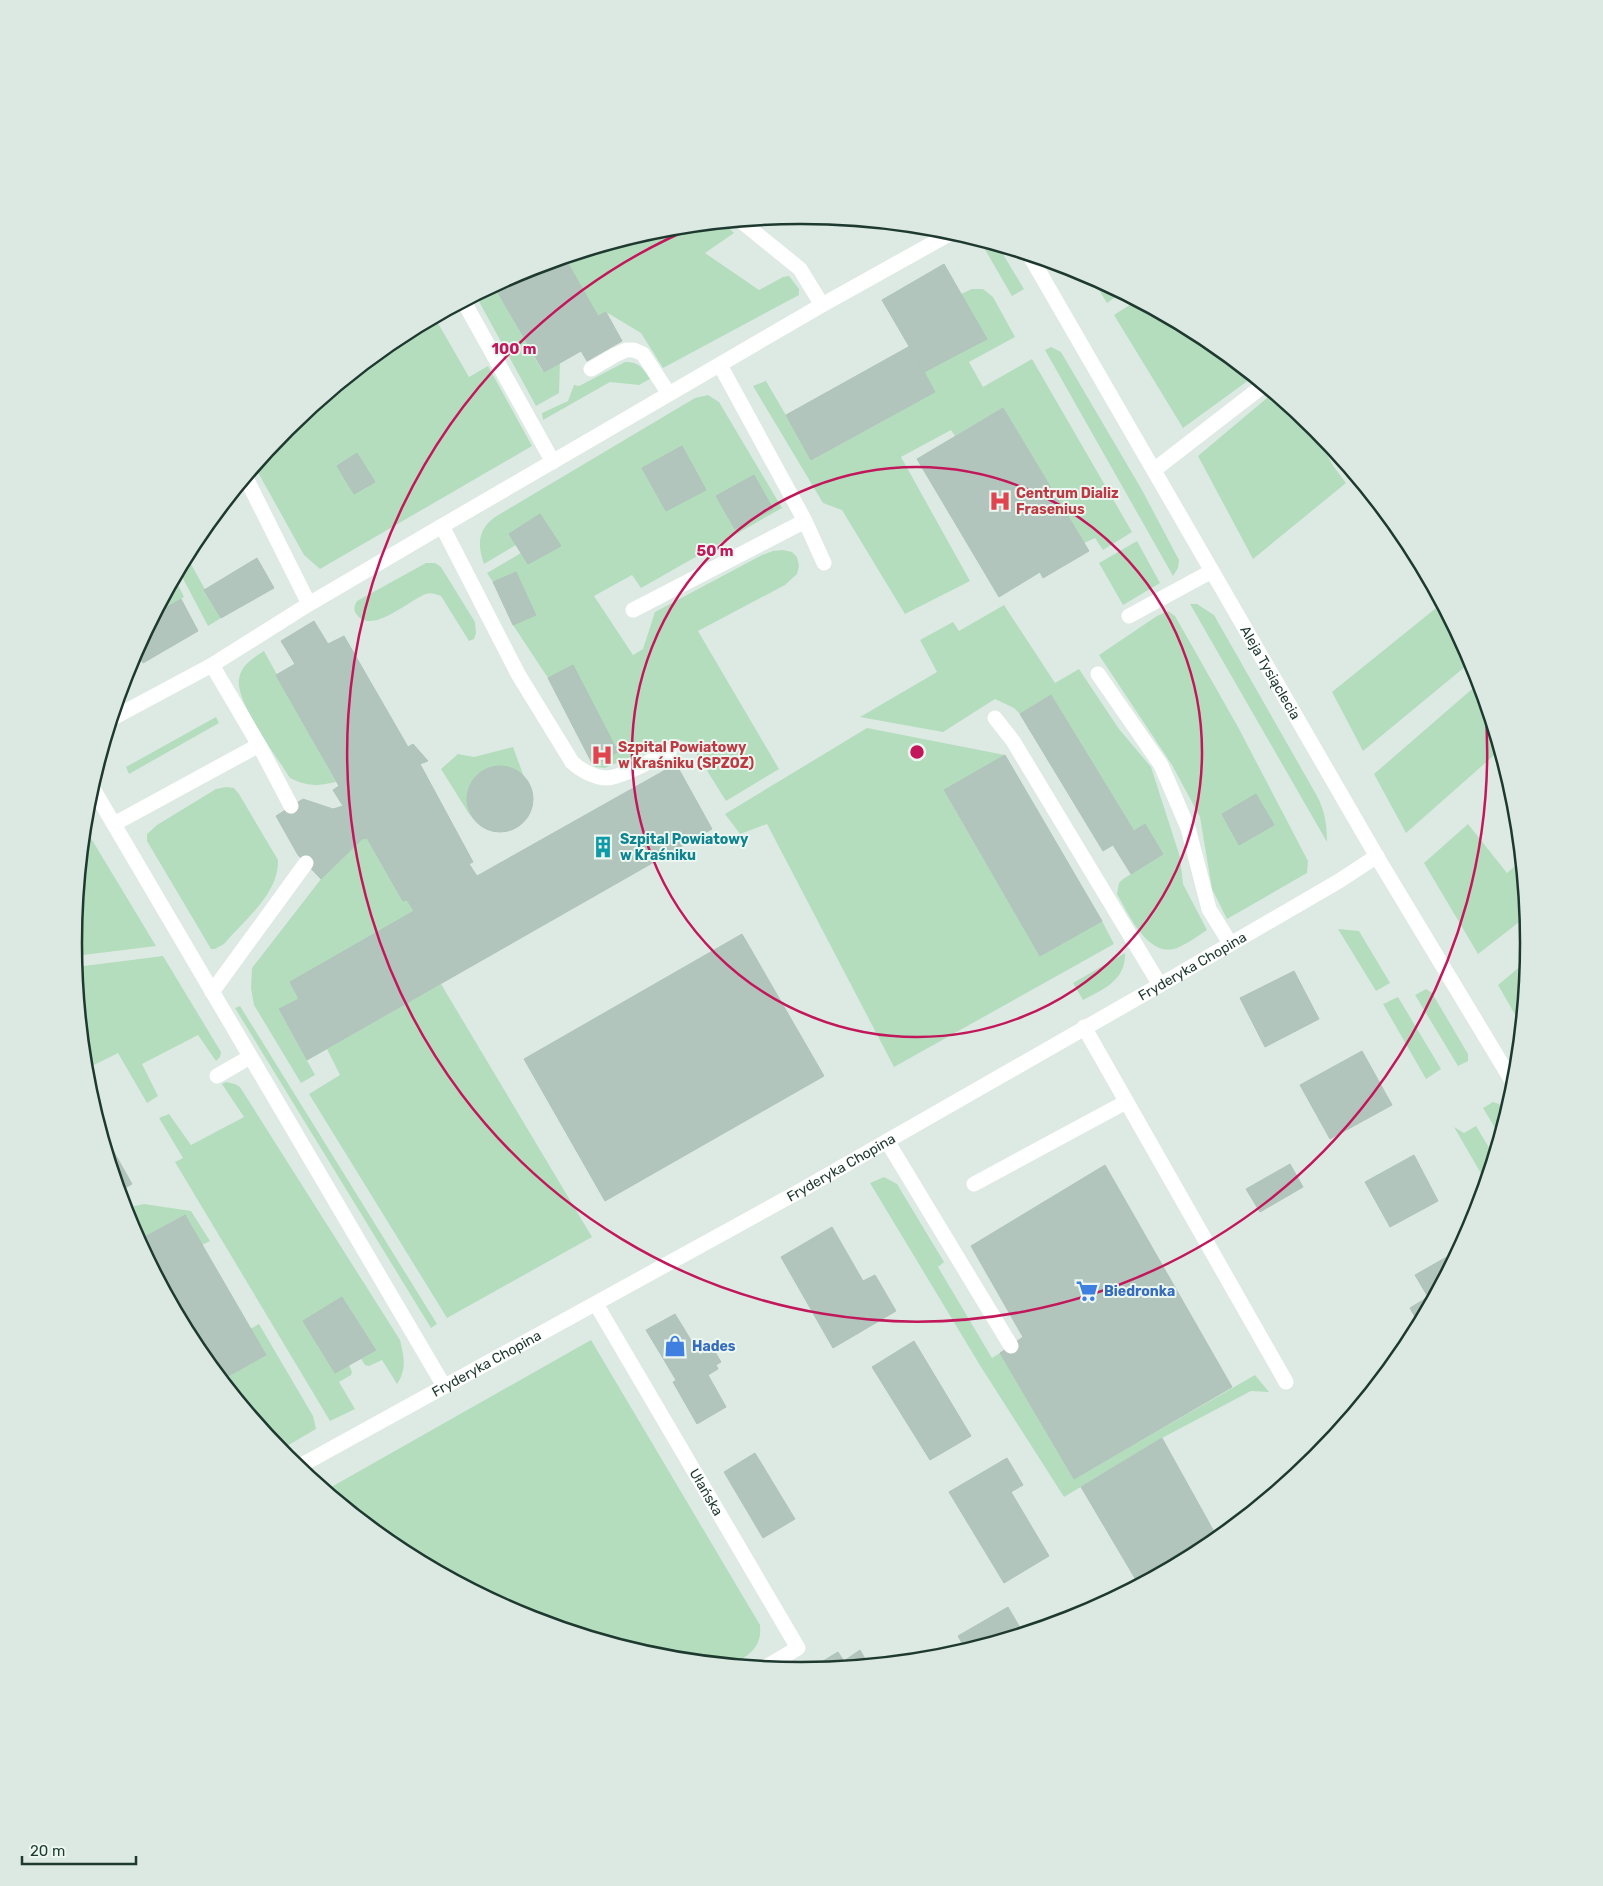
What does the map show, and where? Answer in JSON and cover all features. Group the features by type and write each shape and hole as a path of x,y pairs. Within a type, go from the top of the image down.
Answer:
{"street":[{"path":"748,227 800,269 822,305"},
{"path":"120,714 212,665 309,604 442,526 822,305 942,238"},
{"name":"Aleja Tysiąclecia","path":"1034,262 1377,856 1508,1075"},
{"path":"467,307 553,462"},
{"path":"591,369 626,350 634,350 643,354 669,394"},
{"path":"720,365 805,521 824,563"},
{"path":"1154,470 1259,389"},
{"path":"249,484 309,604"},
{"path":"633,610 805,521"},
{"path":"442,526 518,674 572,762 580,770 607,778 619,775 669,752"},
{"path":"1129,616 1212,571"},
{"path":"212,665 291,806"},
{"path":"1098,674 1161,765 1188,828 1209,909 1230,944"},
{"path":"995,718 1013,741 1160,985"},
{"path":"114,824 259,746"},
{"path":"98,796 444,1386"},
{"name":"Fryderyka Chopina","path":"305,1463 776,1204 1160,985 1339,881 1377,856"},
{"path":"212,992 306,863"},
{"path":"1084,1027 1286,1382"},
{"path":"217,1076 250,1057"},
{"path":"974,1184 1126,1102"},
{"path":"887,1141 1011,1346"},
{"name":"Ułańska","path":"596,1304 798,1648 776,1661"}],"green space":[{"path":"729,228 734,233 705,253 759,290 783,277 789,276 799,289 799,295 663,368 641,333 606,312 598,316 568,263 615,248 708,230"},
{"path":"984,247 1002,252 1024,289 1012,296"},
{"path":"1098,288 1116,296 1107,303"},
{"path":"972,289 983,289 993,297 1015,337 969,362 983,387 1032,359 1132,532 1103,550 1095,538 1084,543 1003,408 955,436 951,430 901,457 970,581 905,614 842,510 823,503 753,386 766,381 812,460 935,392 924,372 961,294"},
{"path":"497,292 543,372 560,362 559,393 536,406 478,300"},
{"path":"1131,304 1201,345 1248,380 1183,428 1114,315"},
{"path":"438,323 469,377 488,366 532,446 320,569 304,555 258,473 327,402 402,345"},
{"path":"1051,347 1061,352 1142,490 1179,560 1178,568 1173,576 1045,350"},
{"path":"625,362 640,366 650,379 639,385 610,382 543,420 542,413 568,401 574,385 579,386"},
{"path":"708,395 719,402 782,508 641,588 632,575 594,596 633,655 643,649 655,612 762,555 783,550 792,552 797,557 799,566 797,574 785,585 698,631 779,769 726,801 689,742 671,739 605,768 593,765 618,752 572,666 548,678 513,625 536,614 516,572 493,582 487,573 521,553 516,545 484,564 480,550 482,532 495,517 695,398"},
{"path":"1269,396 1324,450 1346,483 1253,559 1198,456"},
{"path":"1137,541 1160,583 1123,605 1099,563"},
{"path":"426,563 435,563 441,567 475,622 476,633 474,639 469,641 441,596 434,594 428,593 419,597 381,619 364,620 357,615 354,608 357,601"},
{"path":"191,564 221,618 208,626 182,578"},
{"path":"178,585 184,597 166,608"},
{"path":"1190,604 1197,604 1214,615 1317,796 1325,818 1327,842"},
{"path":"1004,605 1055,683 1079,669 1119,729 1151,767 1180,857 1183,884 1207,930 1185,944 1167,950 1157,947 1148,941 1133,922 1117,894 1119,883 1123,879 1163,854 1145,824 1134,831 1051,695 1020,714 1014,708 995,699 943,732 860,717 937,672 920,640 953,622 959,631"},
{"path":"1437,607 1465,667 1363,751 1332,692"},
{"path":"1168,611 1175,616 1238,727 1308,861 1307,873 1227,919 1212,889 1200,817 1172,765 1099,655 1157,616"},
{"path":"264,651 336,782 313,785 290,778 250,715 243,701 240,689 240,674 252,659"},
{"path":"1473,688 1495,754 1406,833 1374,774"},
{"path":"216,717 219,723 129,774 126,767"},
{"path":"867,728 1005,755 944,791 1040,956 1102,921 1114,944 894,1067 767,824 740,834 725,814"},
{"path":"513,747 524,777 512,770 500,767 489,768 480,773 468,791 471,817 441,769 458,754 474,757"},
{"path":"234,788 239,794 278,860 277,872 273,884 259,906 224,944 211,949 147,841 147,834 157,825 216,789"},
{"path":"1468,824 1507,873 1516,865 1520,922 1478,954 1424,863"},
{"path":"91,838 156,946 83,955 84,896"},
{"path":"367,838 403,901 407,900 414,911 291,982 299,999 279,1010 315,1075 301,1083 254,1005 251,988 252,968 321,879 362,839"},
{"path":"1338,929 1359,931 1390,983 1376,991"},
{"path":"1125,953 1122,970 1118,977 1106,987 1083,1000 1073,983"},
{"path":"163,956 221,1052 220,1057 216,1061 198,1035 142,1064 158,1096 147,1103 118,1053 93,1065 83,966"},
{"path":"1519,967 1516,1017 1498,985"},
{"path":"441,984 592,1237 447,1318 309,1094 340,1075 327,1049"},
{"path":"1426,989 1432,993 1468,1054 1468,1061 1458,1066 1415,995"},
{"path":"1398,997 1441,1069 1426,1079 1383,1004"},
{"path":"240,1006 437,1324 431,1328 235,1008"},
{"path":"226,1082 240,1087 400,1340 403,1368 397,1384 382,1360 369,1366 365,1365 361,1359 376,1349 343,1298 303,1321 335,1373 349,1365 352,1372 351,1375 339,1382 355,1409 330,1421 175,1162 183,1158 159,1118 169,1114 191,1145 244,1117 222,1084"},
{"path":"1493,1102 1499,1104 1501,1108 1496,1129 1483,1108"},
{"path":"1476,1126 1490,1149 1482,1175 1454,1127 1464,1133"},
{"path":"884,1177 897,1184 944,1262 938,1267 992,1358 1000,1353 1074,1479 1255,1375 1269,1392 1251,1391 1162,1438 1064,1497 981,1367 870,1183"},
{"path":"144,1204 191,1211 210,1241 202,1245 184,1215 146,1236 133,1206"},
{"path":"259,1324 313,1416 316,1429 288,1445 261,1417 228,1376 266,1355 250,1329"},
{"path":"591,1340 760,1625 759,1639 751,1652 742,1659 708,1656 661,1648 615,1638 570,1624 483,1588 442,1566 402,1541 331,1487"}],"building":[{"path":"568,263 598,316 606,312 622,341 587,361 581,351 544,372 497,292"},
{"path":"944,264 987,339 924,372 882,300"},
{"path":"910,346 935,392 811,460 786,415"},
{"name":"Centrum Dializ Frasenius","path":"1003,408 1089,551 1043,578 1040,572 999,597 917,459"},
{"path":"682,446 706,490 666,511 642,468"},
{"path":"357,453 375,482 354,494 337,466"},
{"path":"754,475 773,509 735,529 716,496"},
{"path":"540,514 561,546 528,564 509,534"},
{"path":"257,558 274,588 221,618 204,590"},
{"path":"516,572 536,615 513,625 493,582"},
{"path":"181,599 198,631 143,663 141,659 166,608"},
{"name":"Szpital Powiatowy w Kraśniku","path":"314,621 328,644 344,636 408,747 413,744 428,761 420,764 473,862 469,864 477,876 676,764 712,829 307,1060 279,1009 299,999 290,982 414,911 407,900 403,901 367,838 362,839 321,879 298,855 276,816 303,799 333,809 343,806 333,790 339,786 276,675 295,664 281,641"},
{"path":"573,665 618,752 593,765 548,678"},
{"path":"1051,695 1134,831 1145,824 1163,854 1131,874 1113,845 1103,851 1020,714"},
{"path":"1005,755 1102,921 1040,956 944,790"},
{"path":"506,766 524,775 531,786 533,799 531,812 524,823 513,830 494,832 476,823 469,812 467,793 476,775 487,768"},
{"path":"1256,794 1274,825 1239,845 1222,814"},
{"path":"742,934 824,1076 605,1201 524,1059"},
{"path":"1294,971 1319,1019 1265,1047 1240,998"},
{"path":"1362,1051 1392,1105 1330,1139 1300,1085"},
{"path":"114,1153 132,1184 126,1188"},
{"path":"1414,1155 1438,1201 1390,1227 1365,1182"},
{"path":"1290,1164 1303,1187 1260,1212 1246,1189"},
{"name":"Biedronka","path":"1105,1165 1232,1387 1074,1479 1000,1353 1023,1337 971,1246"},
{"path":"185,1215 266,1355 228,1376 179,1302 146,1236"},
{"path":"832,1227 863,1281 875,1275 896,1311 833,1348 781,1257"},
{"path":"1448,1256 1427,1296 1415,1275"},
{"path":"342,1297 376,1350 335,1373 303,1321"},
{"path":"1426,1298 1415,1317 1410,1308"},
{"path":"675,1314 700,1355 712,1347 718,1357 676,1380 646,1330"},
{"path":"914,1341 971,1436 930,1460 872,1367"},
{"path":"718,1357 721,1362 716,1365 718,1369 708,1375 726,1407 697,1424 673,1382"},
{"path":"1162,1438 1214,1531 1161,1566 1136,1580 1081,1487"},
{"path":"755,1453 795,1519 763,1538 724,1472"},
{"path":"1007,1458 1023,1485 1011,1492 1049,1556 1004,1583 949,1492"},
{"path":"1008,1607 1020,1628 962,1644 958,1636"},
{"path":"860,1650 865,1659 849,1660 845,1660"},
{"path":"838,1652 843,1660 823,1661"}],"place":[{"name":"Centrum Dializ Frasenius","path":"1000,501"},
{"name":"Szpital Powiatowy w Kraśniku (SPZOZ)","path":"602,755"},
{"name":"Szpital Powiatowy w Kraśniku","path":"603,847"},
{"name":"Biedronka","path":"1087,1291"},
{"name":"Hades","path":"675,1346"}]}
